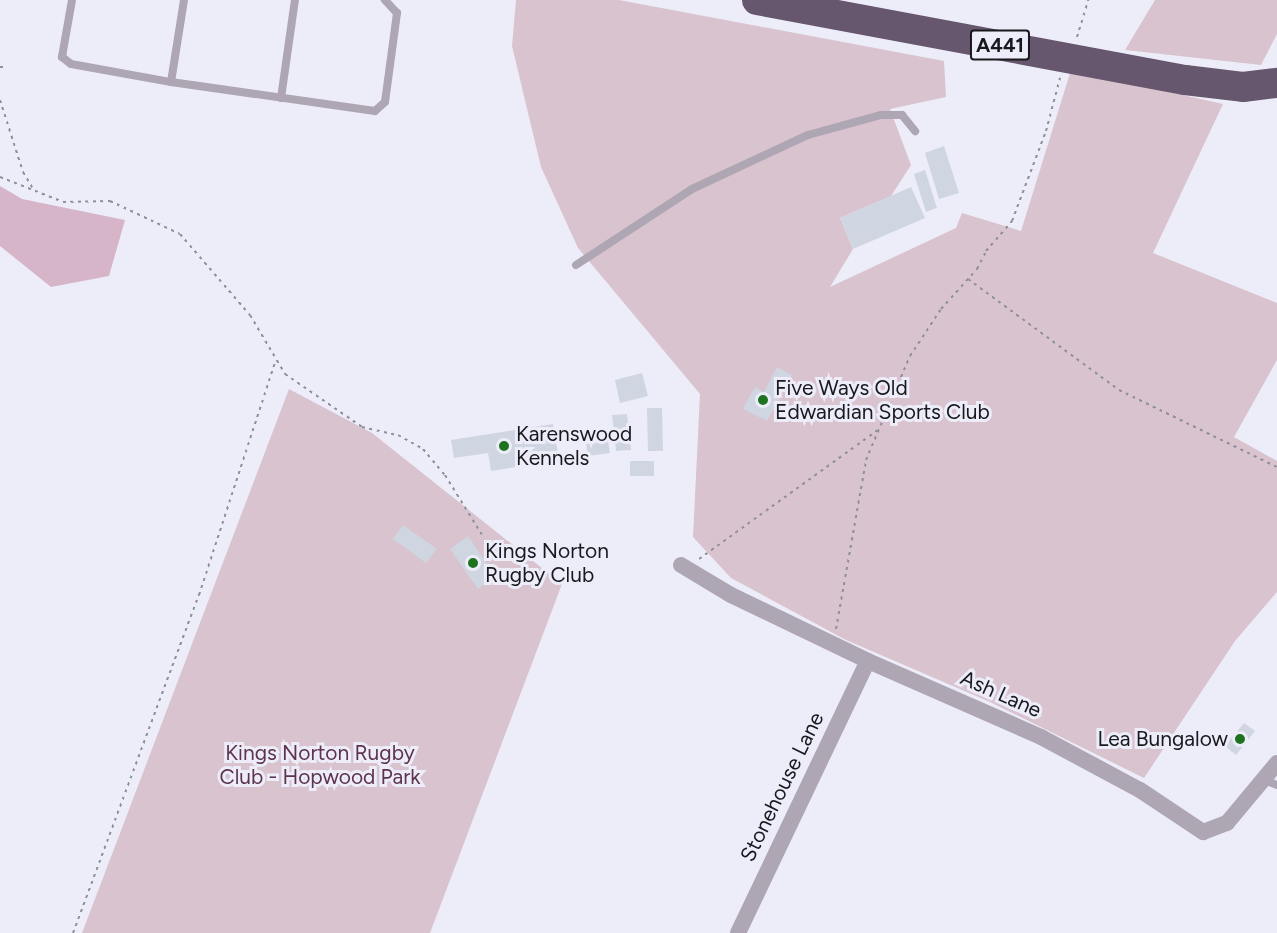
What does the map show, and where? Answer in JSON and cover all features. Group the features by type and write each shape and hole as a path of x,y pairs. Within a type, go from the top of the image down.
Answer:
{"highway":[{"name":"A441","path":"757,0 1065,58 1243,87 1277,97"},
{"name":"A441","path":"1243,87 1277,83"}],"street":[{"name":"Ash Lane","path":"681,565 731,595 868,661 1041,737 1140,790 1203,832 1227,823 1270,782 1277,764"},
{"name":"Stonehouse Lane","path":"738,933 868,661"}],"lane":[{"path":"72,0 62,57 71,64 171,82 375,111 386,102 397,13 385,0"},
{"path":"171,82 184,0"},
{"path":"280,98 295,0"},
{"path":"576,265 692,189 808,135 881,115 907,117 915,131"}],"path":[{"path":"831,643 849,576 866,460 910,356 941,309 968,279 1011,221 1046,131 1065,58 1080,31 1088,0"},
{"path":"0,67 5,67"},
{"path":"0,100 23,172 36,192"},
{"path":"0,177 63,202 110,201 180,234 250,315 285,374 305,390 362,427 398,435 430,455 482,535"},
{"path":"968,279 1119,390 1277,467"},
{"path":"73,933 199,595 276,360"},
{"path":"681,565 703,557 881,427"}],"green space":[{"path":"516,0 619,0 944,61 946,97 890,109 911,165 891,196 840,218 853,249 830,287 956,228 962,213 1021,231 1071,70 1223,104 1153,253 1277,303 1277,360 1234,437 1277,461 1277,592 1235,641 1144,778 990,702 846,640 731,578 693,537 700,394 578,248 541,167 512,46"},
{"path":"1155,0 1277,0 1277,34 1261,65 1125,50"},
{"name":"Kings Norton Rugby Club - Hopwood Park","path":"289,389 372,433 562,584 430,933 82,933"}],"shaded area":[{"path":"0,186 22,199 125,220 109,276 51,287 0,246"}],"building":[{"path":"944,146 959,193 939,199 925,153"},
{"path":"925,170 937,208 926,212 914,174"},
{"path":"911,187 925,218 853,249 840,218"},
{"name":"Five Ways Old Edwardian Sports Club","path":"777,367 792,375 767,421 743,409 755,387 764,392"},
{"path":"642,373 648,396 620,403 615,380"},
{"path":"647,408 662,408 663,451 648,451"},
{"path":"627,414 631,450 616,451 612,415"},
{"name":"Karenswood Kennels","path":"553,424 559,460 491,471 488,453 454,458 451,440"},
{"path":"608,441 610,453 588,456 586,444"},
{"path":"630,461 654,461 654,476 630,476"},
{"path":"403,525 437,549 426,563 393,539"},
{"name":"Kings Norton Rugby Club","path":"468,536 496,576 478,589 450,549"},
{"name":"Lea Bungalow","path":"1244,723 1255,731 1236,755 1225,746"}],"place":[{"name":"Five Ways Old Edwardian Sports Club","path":"763,400"},
{"name":"Karenswood Kennels","path":"504,446"},
{"name":"Kings Norton Rugby Club","path":"473,563"},
{"name":"Lea Bungalow","path":"1240,739"}]}
